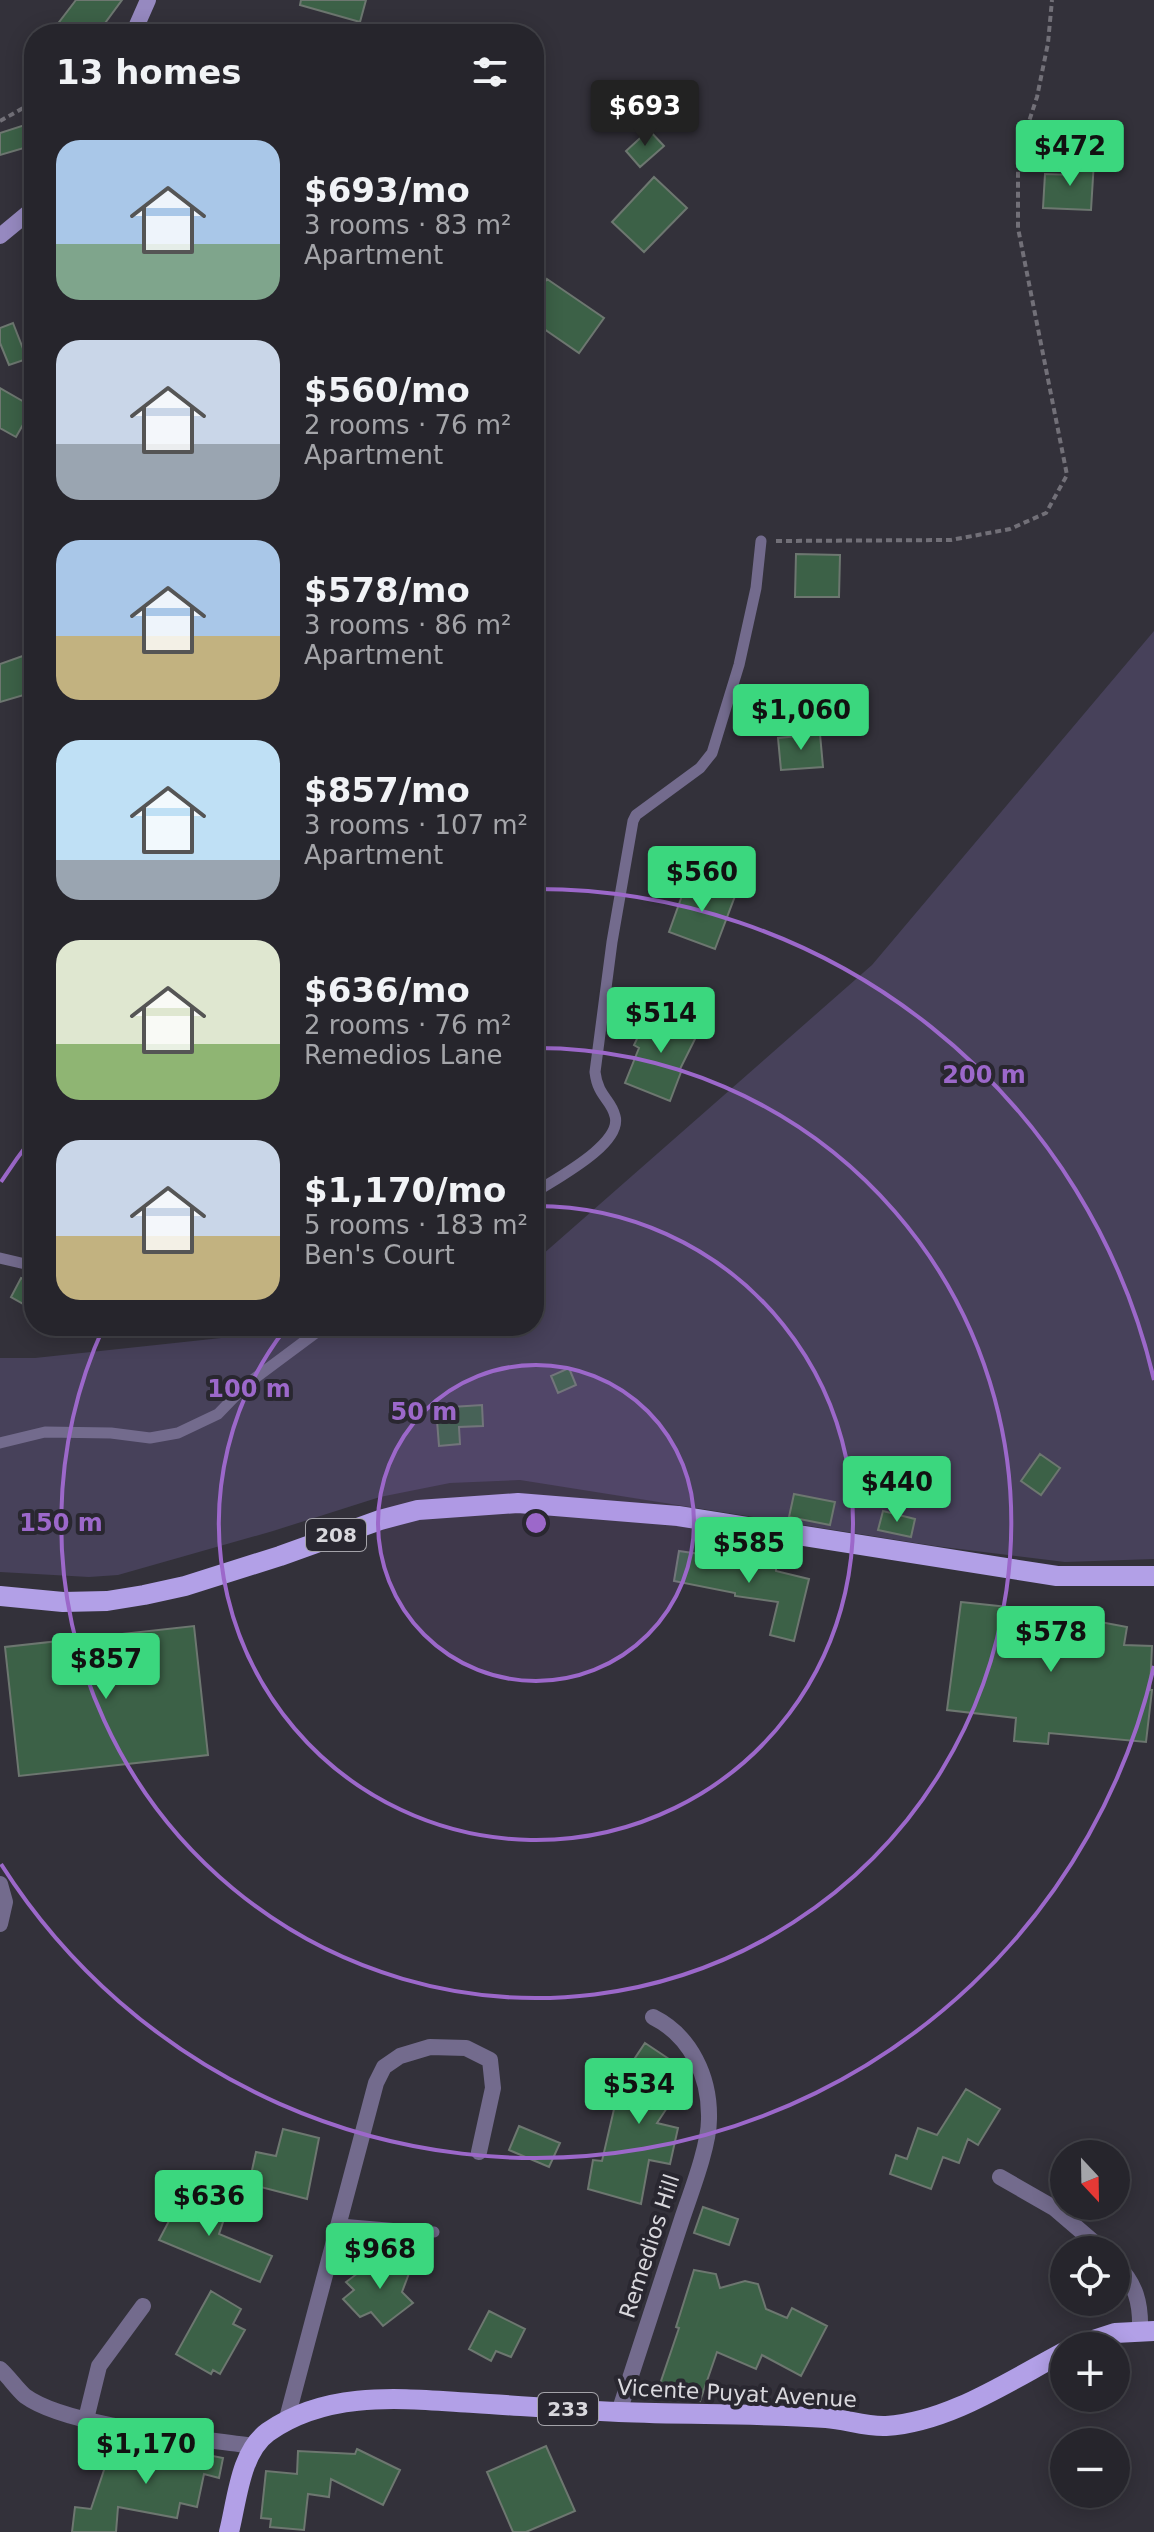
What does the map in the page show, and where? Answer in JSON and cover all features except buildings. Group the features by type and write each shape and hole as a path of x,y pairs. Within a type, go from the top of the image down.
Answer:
{"main road":[{"name":"208","path":"0,1596 63,1602 107,1601 144,1595 198,1582 418,1510 518,1503 678,1516 1057,1576 1154,1576"},
{"name":"Vicente Puyat Avenue","path":"254,2446 267,2433 311,2411 392,2397 619,2412 828,2418 884,2426 921,2420 952,2409 1050,2359"},
{"path":"229,2532 243,2473 254,2446"}],"street":[{"path":"137,24 148,0"},
{"path":"0,236 24,216"},
{"path":"0,1884 5,1902 0,1924"},
{"name":"Remedios Hill","path":"619,2412 694,2180 709,2121 704,2074 668,2025 653,2017"},
{"path":"286,2422 376,2083 384,2067 400,2056 430,2047 466,2048 490,2060 493,2088 479,2152"},
{"path":"1000,2177 1054,2208 1087,2236"},
{"path":"1130,2280 1137,2293 1147,2331"},
{"path":"86,2419 99,2366 143,2306"},
{"path":"0,2369 23,2394 39,2404 86,2419 254,2446"}],"lane":[{"path":"544,1186 587,1157 612,1137 616,1129 614,1111 598,1090 595,1072 612,942 633,821 636,815 700,768 712,753 739,665 756,588 761,541"},
{"path":"0,1258 24,1264"},
{"path":"0,1443 45,1432 111,1433 150,1438 197,1426 218,1414 247,1384 312,1336"},
{"path":"340,2224 434,2232"}],"path":[{"path":"761,541 951,540 1010,529 1046,513 1067,475 1018,228 1018,155 1037,97 1048,43 1052,0"},
{"path":"0,121 24,108"}],"shaded area":[{"path":"1154,631 1154,1559 1065,1562 935,1546 520,1480 450,1483 380,1497 118,1575 89,1577 0,1572 0,1358 35,1358 240,1336 544,1336 544,1253 872,965"}]}
